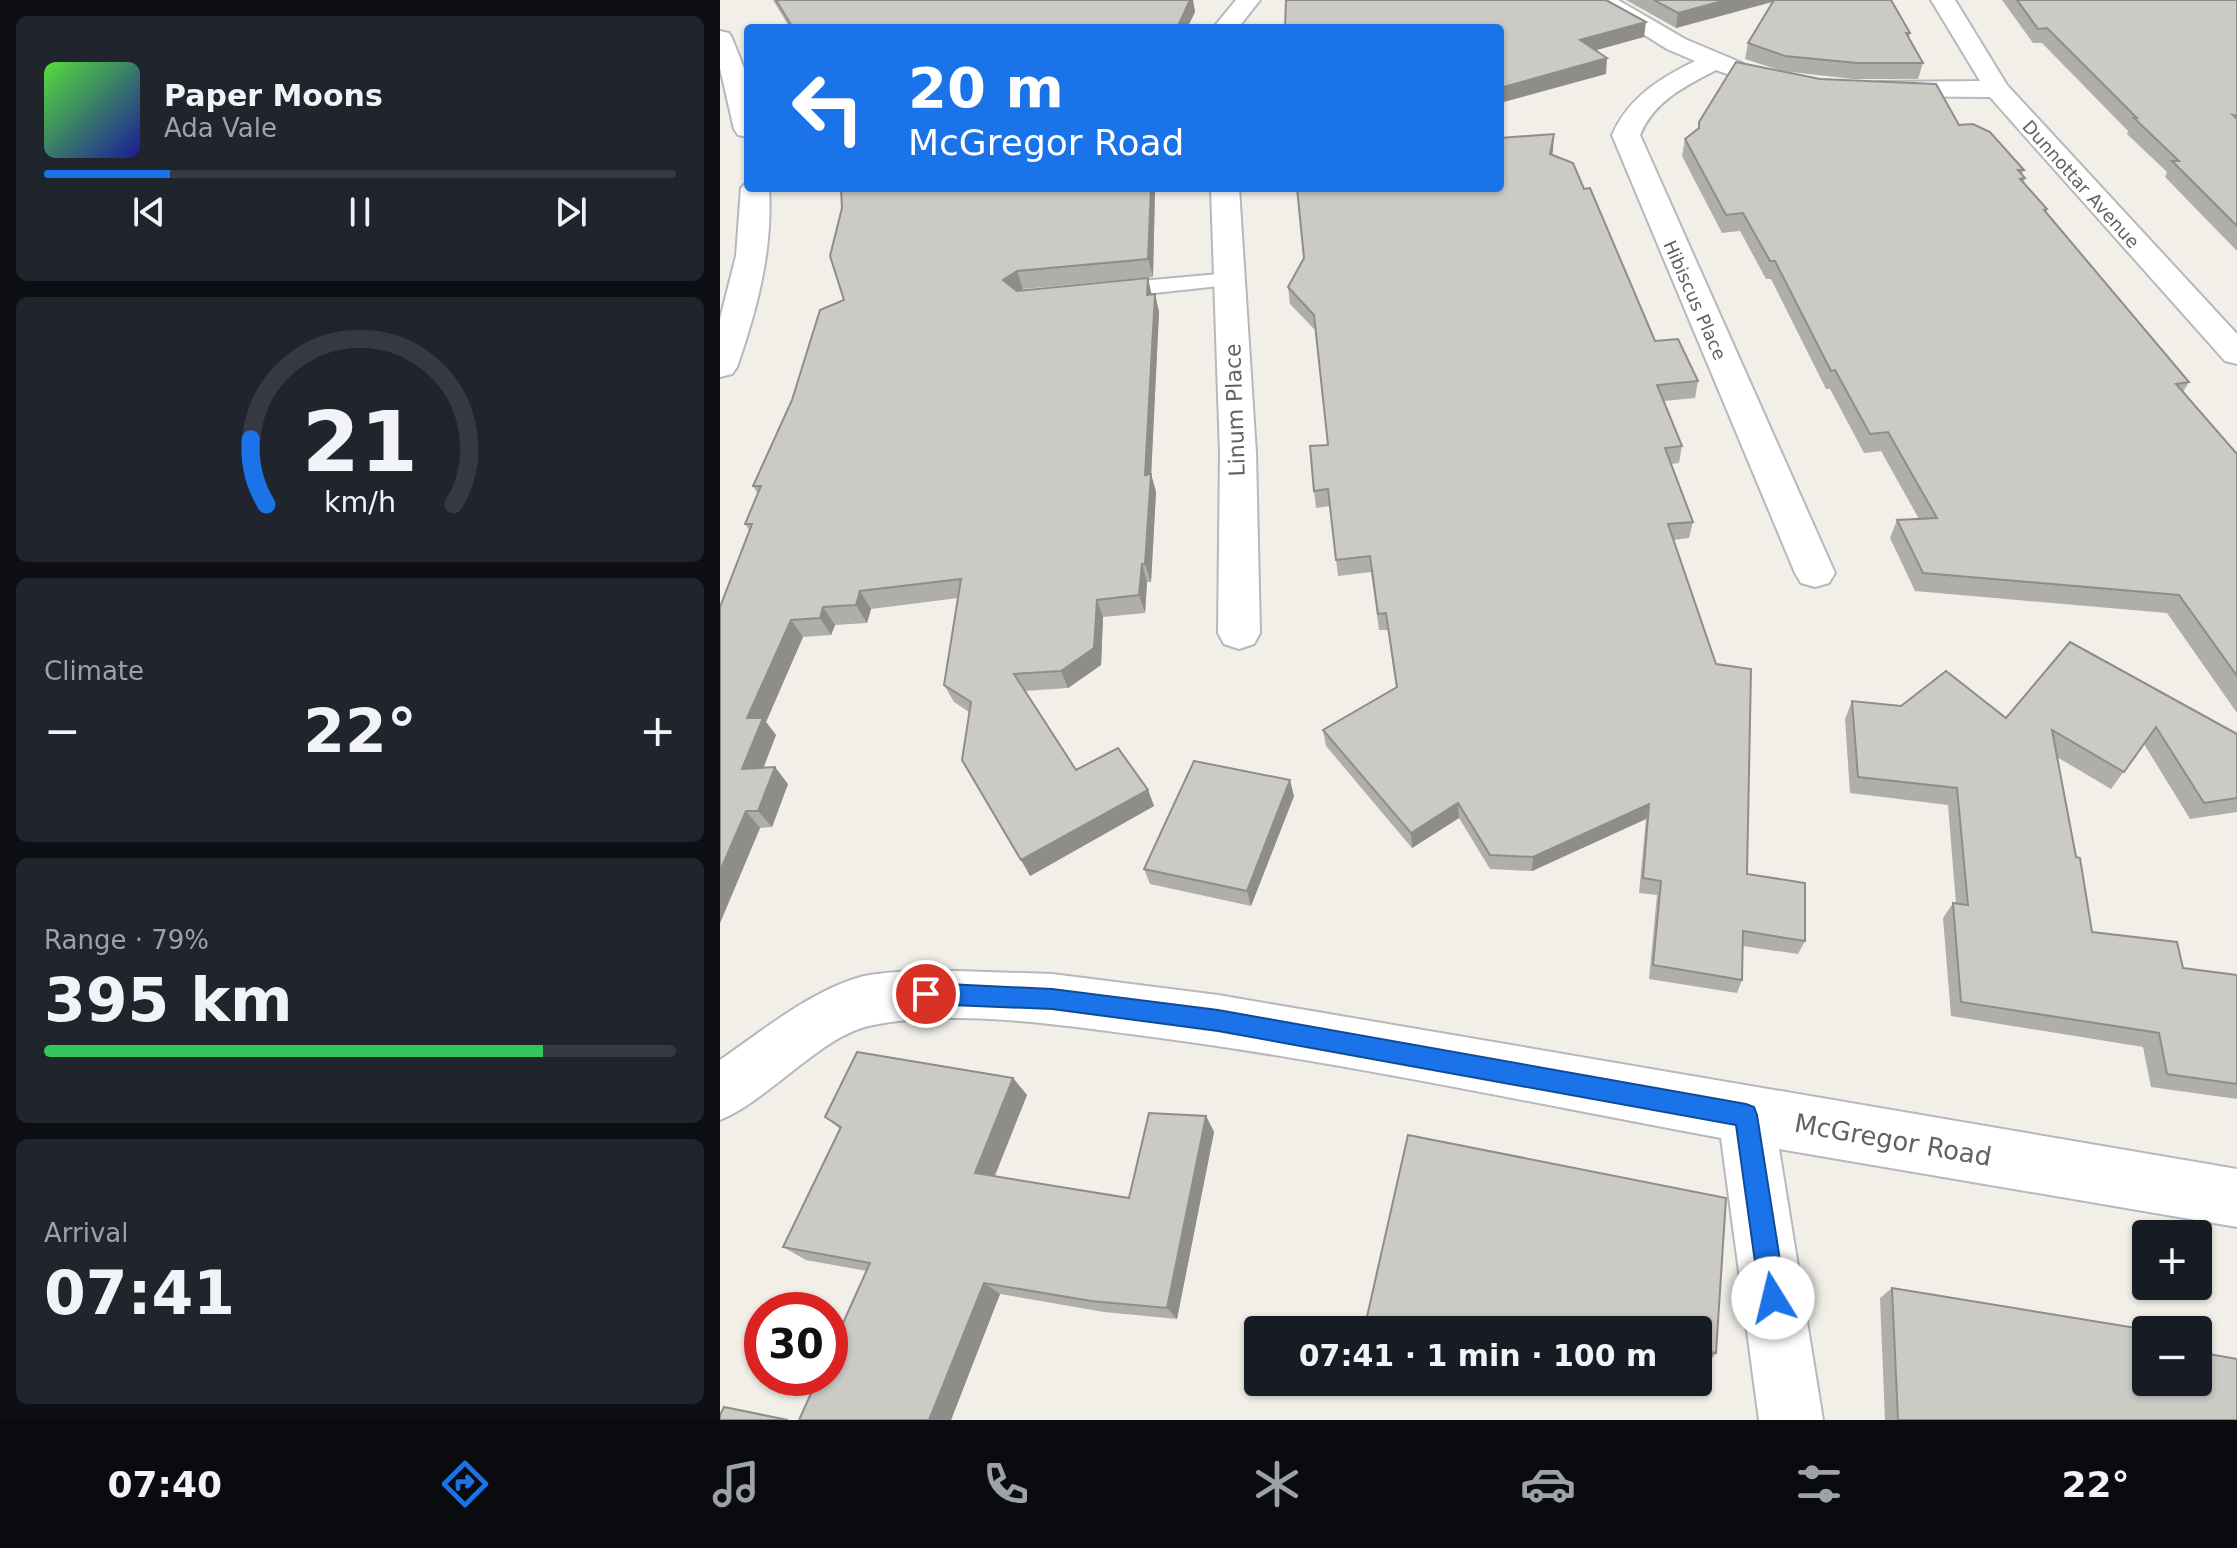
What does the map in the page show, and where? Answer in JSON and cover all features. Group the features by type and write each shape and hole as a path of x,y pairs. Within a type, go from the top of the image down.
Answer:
{"street":[{"path":"1228,24 1248,0"},
{"path":"1601,0 1714,61 1761,75"},
{"name":"Dunnottar Avenue","path":"1943,0 1997,89 2237,354"},
{"path":"720,38 732,65 744,113"},
{"name":"Hibiscus Place","path":"1714,61 1659,91 1631,117 1626,135 1815,573"},
{"path":"1854,88 1919,91 1997,89"},
{"path":"720,367 740,302 752,245 755,192"},
{"name":"Linum Place","path":"1225,192 1238,453 1239,633"},
{"name":"McGregor Road","path":"720,1093 815,1025 864,1001 926,994 1052,999 1218,1020 1746,1115 2237,1198"},
{"path":"1746,1115 1791,1420"}],"lane":[{"path":"1086,293 1230,279"}],"building":[{"path":"776,0 1190,0 1179,24 791,24"},
{"path":"1286,0 1606,0 1646,22 1580,40 1607,58 1504,87 1504,24 1285,24"},
{"path":"1654,0 1726,0 1678,13"},
{"path":"1774,0 1891,0 1923,63 1857,63 1785,56 1748,43"},
{"path":"2017,0 2237,0 2237,116 2233,115 2237,119 2237,226 2172,161 2179,161 2047,28 2038,29"},
{"path":"1736,62 1820,79 1936,84 1959,125 1973,124 1990,132 2024,170 2018,170 2025,178 2020,179 2189,382 2176,384 2237,454 2237,676 2179,595 1923,573 1897,520 1937,518 1888,432 1870,434 1835,370 1831,371 1775,261 1770,261 1743,213 1726,215 1685,139 1699,128 1699,122"},
{"path":"1554,134 1550,154 1573,163 1584,189 1590,188 1655,341 1678,339 1698,381 1657,385 1682,446 1665,448 1693,522 1668,524 1716,664 1751,669 1747,874 1805,883 1805,941 1743,931 1742,980 1653,965 1661,881 1643,878 1649,804 1533,857 1490,855 1458,803 1411,833 1323,730 1397,687 1386,613 1378,614 1370,556 1336,560 1328,489 1314,491 1310,446 1328,445 1314,315 1288,287 1304,258 1297,192 1504,192 1504,138"},
{"path":"841,192 1151,192 1148,259 1017,271 1003,280 1017,291 1148,278 1147,295 1155,294 1145,475 1151,474 1145,564 1142,564 1139,595 1097,600 1094,648 1061,671 1014,674 1076,770 1118,748 1148,790 1021,860 962,760 971,702 944,685 961,579 860,591 856,605 823,607 820,618 791,620 747,718 763,718 742,769 775,767 758,811 746,811 720,871 720,607 752,524 745,524 761,486 753,486 792,400 820,310 844,300 830,256 842,208"},
{"path":"2070,642 2237,734 2237,798 2204,803 2156,727 2124,772 2052,730 2076,857 2080,858 2092,932 2177,942 2183,968 2237,975 2237,1084 2167,1074 2159,1033 1961,1002 1953,903 1968,905 1957,788 1858,777 1852,701 1901,706 1946,671 2006,718"},
{"path":"1194,761 1290,780 1247,891 1144,869"},
{"path":"857,1052 1013,1078 975,1173 1129,1198 1149,1113 1206,1116 1167,1308 1091,1301 984,1283 929,1420 799,1420 810,1396 848,1396 848,1312 870,1263 783,1247 841,1127 825,1117"},
{"path":"1408,1135 1726,1198 1716,1353 1712,1352 1712,1316 1367,1316"},
{"path":"1892,1288 2132,1327 2132,1396 2212,1396 2212,1355 2237,1359 2237,1420 1898,1420"},
{"path":"724,1407 788,1420 720,1420"}],"route":[{"path":"926,994 1052,999 1218,1020 1746,1115 1773,1298"}]}
